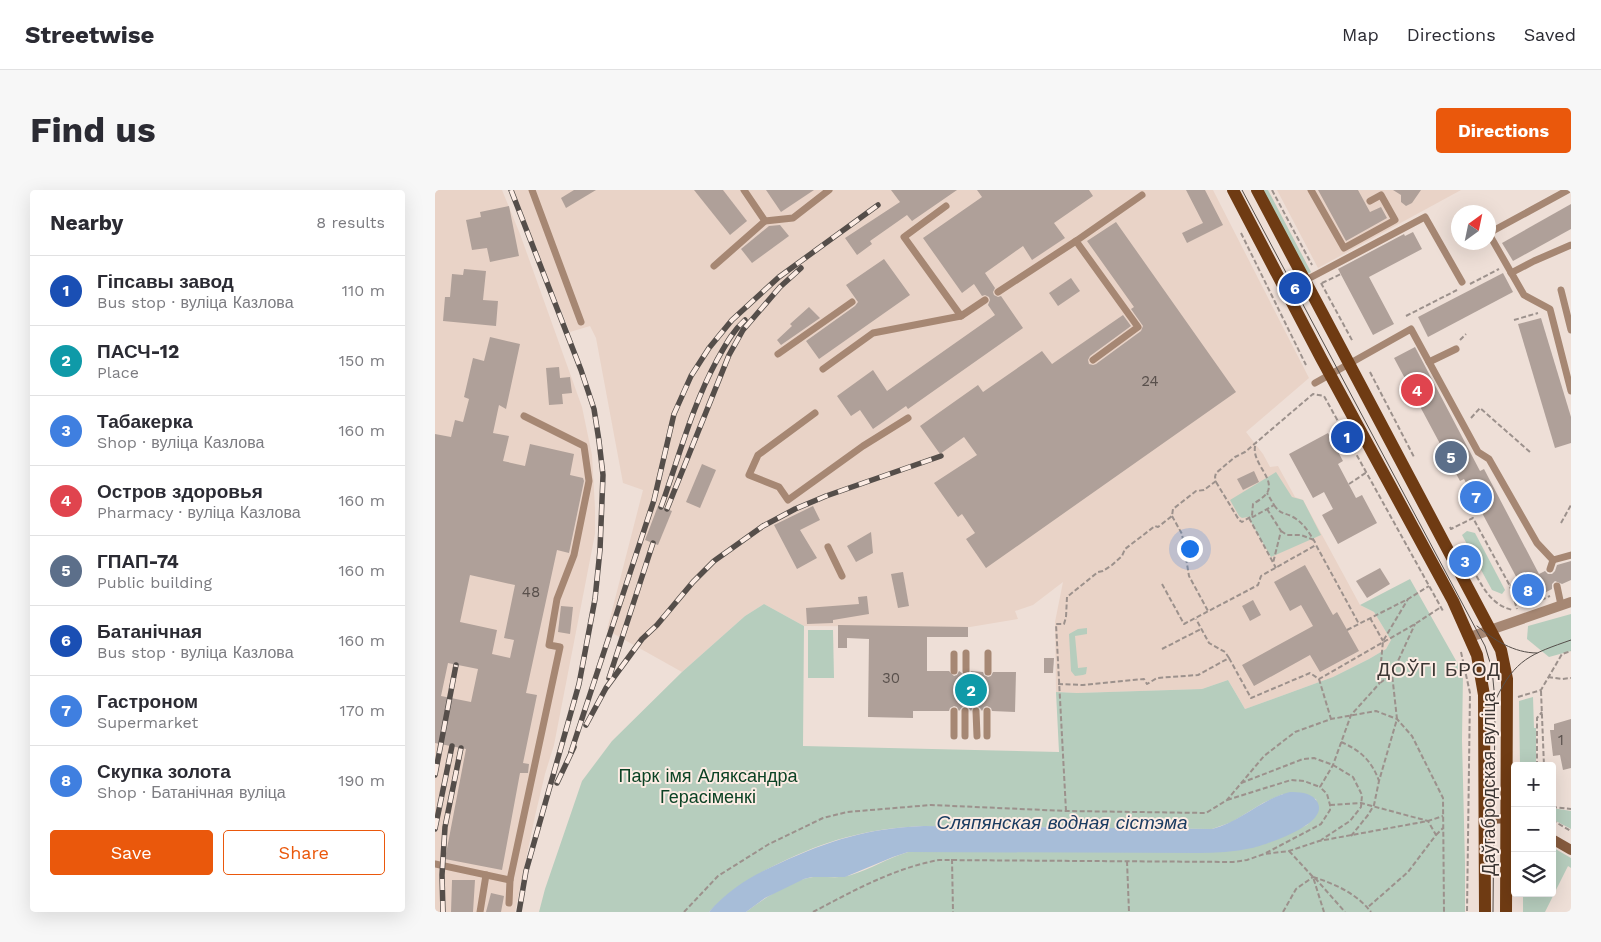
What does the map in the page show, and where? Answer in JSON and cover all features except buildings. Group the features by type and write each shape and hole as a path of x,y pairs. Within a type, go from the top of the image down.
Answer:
{"main road":[{"name":"Даўгабродская вуліца","path":"1233,190 1330,375 1448,592 1477,654 1484,695 1485,912"},
{"name":"Даўгабродская вуліца","path":"1257,190 1351,364 1501,650 1507,679 1510,818 1506,912"},
{"path":"1485,819 1510,818"},
{"path":"1556,841 1571,850"}],"street":[{"path":"1470,637 1571,602"}],"lane":[{"path":"532,190 581,322"},
{"path":"744,190 765,221"},
{"path":"714,266 765,221 793,218 829,190"},
{"path":"1311,190 1344,248 1395,220 1381,195 1370,201"},
{"path":"1496,230 1568,190"},
{"path":"998,292 1142,195"},
{"path":"946,206 903,237 961,316"},
{"path":"1306,280 1425,217 1462,282"},
{"path":"1076,241 1138,327 1093,360"},
{"path":"1511,273 1571,246"},
{"path":"1496,247 1524,295 1550,309 1571,391"},
{"path":"1561,290 1571,330"},
{"path":"823,369 873,334 961,316 985,300"},
{"path":"778,354 852,302"},
{"path":"1315,383 1411,329 1478,452 1489,459 1537,543 1553,560"},
{"path":"1429,362 1456,349"},
{"path":"815,413 758,456 749,475 779,487 788,500 863,446 908,418"},
{"path":"509,903 510,880 560,647 549,645 557,599 574,555 589,481 583,446 524,416"},
{"path":"828,548 842,576"},
{"path":"1553,560 1571,555"},
{"path":"1550,569 1553,560"},
{"path":"1557,589 1561,605"},
{"path":"988,653 988,672"},
{"path":"954,654 955,671"},
{"path":"966,654 966,671"},
{"path":"954,711 954,736"},
{"path":"965,711 965,736"},
{"path":"976,711 977,736"},
{"path":"987,711 987,736"},
{"path":"435,864 510,880"},
{"path":"480,912 486,875"}],"path":[{"path":"1241,234 1306,365"},
{"path":"1406,316 1506,265"},
{"path":"1322,284 1341,274"},
{"path":"1514,320 1550,309"},
{"path":"1370,372 1415,459"},
{"path":"1274,505 1242,522 1216,481 1216,473 1313,394 1324,396 1445,616"},
{"path":"1463,426 1480,408 1530,452"},
{"path":"1257,441 1253,450 1268,481 1267,493 1278,511 1295,518 1310,533 1359,624"},
{"path":"1349,484 1367,472"},
{"path":"1208,611 1189,576 1181,534 1172,516 1173,509 1196,491 1204,490 1216,481"},
{"path":"1267,493 1253,504 1250,517 1276,568"},
{"path":"1561,522 1571,505"},
{"path":"1267,509 1281,531 1287,535 1301,535 1314,540"},
{"path":"1066,811 1056,624 1064,624 1067,597 1098,572 1112,565 1122,556 1125,549 1155,526 1158,527 1172,516"},
{"path":"1451,529 1473,518 1510,586 1517,611 1497,604 1489,596 1465,554"},
{"path":"1447,520 1454,534"},
{"path":"1273,563 1281,531"},
{"path":"1163,584 1184,624 1257,585 1261,576 1316,545"},
{"path":"1510,586 1519,582"},
{"path":"1347,630 1408,599 1429,586"},
{"path":"1533,603 1557,589"},
{"path":"1379,684 1383,641 1408,599"},
{"path":"1319,679 1441,607"},
{"path":"1196,618 1209,643 1225,652 1251,698 1310,673 1319,679 1331,719"},
{"path":"1370,618 1383,641"},
{"path":"1320,787 1333,765 1351,715 1379,684 1392,674 1415,624"},
{"path":"1162,649 1201,629"},
{"path":"1544,762 1541,690 1562,654 1571,651"},
{"path":"1461,652 1470,693 1467,912"},
{"path":"1058,684 1083,685 1144,679 1147,684 1157,678 1198,675 1229,658"},
{"path":"1351,836 1374,805 1397,719 1392,674"},
{"path":"1548,677 1571,678"},
{"path":"1515,698 1541,690"},
{"path":"1227,800 1264,756 1295,732 1331,719 1376,711 1397,719 1412,736 1443,798 1444,912"},
{"path":"1537,762 1537,718 1542,712"},
{"path":"1341,742 1353,747 1366,757 1375,768 1379,781"},
{"path":"1241,783 1303,759 1314,758 1333,765 1353,777 1362,795 1361,807 1350,822 1319,841"},
{"path":"684,912 718,876 769,844 823,818 847,812 931,805 1066,811 1207,813 1227,800 1291,780 1304,781 1320,787 1327,794 1330,804 1330,810 1321,824 1264,854 1247,860 1233,862 952,859 923,863 866,884 813,912"},
{"path":"1330,804 1361,803 1374,805 1428,821 1437,835"},
{"path":"1556,807 1571,809"},
{"path":"1264,854 1289,851 1319,841 1428,821 1443,816"},
{"path":"1556,822 1571,831"},
{"path":"1367,908 1408,872 1443,828"},
{"path":"1289,851 1345,912"},
{"path":"952,859 953,912"},
{"path":"1127,861 1129,912"},
{"path":"1313,877 1335,884 1360,900 1371,912"},
{"path":"1283,912 1297,889 1313,877"},
{"path":"1313,877 1324,912"}],"shaded area":[{"path":"435,190 502,190 520,234 582,407 592,455 595,534 554,745 535,816 515,912 435,912"},
{"path":"511,190 1213,190 1309,378 1246,432 1263,454 1270,467 1278,466 1295,497 1303,500 1360,605 1374,612 1391,640 1386,649 1333,677 1245,709 1228,680 1202,689 1056,692 1055,622 1063,582 1033,605 1015,611 1018,619 970,627 804,626 764,604 745,616 682,672 607,630 643,490 623,483 596,338 590,326 570,332"},
{"path":"1277,190 1461,190 1318,268"}],"green space":[{"path":"1263,190 1268,190 1311,272 1307,274"},
{"path":"1276,472 1292,497 1303,500 1321,535 1271,557 1248,517 1242,518 1239,516 1230,500"},
{"path":"1467,531 1475,533 1505,590 1502,594 1492,590 1462,535"},
{"name":"Парк імя Аляксандра Герасіменкі","path":"1410,579 1463,673 1462,740 1465,912 746,912 769,896 796,882 813,877 851,875 908,852 1267,843 1307,825 1318,811 1316,799 1283,794 1263,803 1232,822 1212,829 924,826 888,829 837,840 788,859 746,882 727,895 709,912 539,912 582,781 612,741 682,672 745,616 764,604 804,626 803,746 1059,752 1056,692 1202,689 1228,680 1245,709 1333,677 1386,649 1391,640 1374,612 1360,605"},
{"path":"1571,614 1571,651 1549,657 1527,639 1528,626"},
{"path":"1087,628 1087,634 1075,636 1078,668 1087,667 1086,674 1075,676 1071,671 1069,634 1078,629"},
{"path":"808,630 833,630 834,678 808,678"},
{"path":"1533,697 1534,728 1536,728 1536,762 1520,762 1519,701"},
{"path":"1556,809 1571,811 1571,829 1556,821"},
{"path":"1556,849 1571,858 1571,868 1568,866 1556,890"},
{"path":"1523,897 1552,897 1545,912 1523,912"}],"water":[{"path":"1290,792 1311,795 1316,800 1319,809 1316,817 1308,824 1284,837 1252,848 1205,853 908,852 845,877 812,877 804,879 765,898 746,912 709,912 733,890 770,868 833,842 885,829 924,826 1212,829 1232,821 1280,795"}],"tram line":[{"path":"1242,190 1485,646 1492,669 1495,701 1493,912"},
{"path":"1477,626 1505,645 1520,651 1537,653"},
{"path":"1496,699 1510,675 1518,666 1535,654 1571,640"}],"railway":[{"path":"511,190 581,370 594,409 603,475 600,550 595,599 579,684 526,871 519,912"},
{"path":"571,752 654,500 674,414 691,376 709,348 732,320 779,277 878,205"},
{"path":"667,509 729,355 743,330 780,287 801,268"},
{"path":"661,507 693,414 708,377 729,338 745,320"},
{"path":"586,725 606,688 642,639 657,625 693,582 714,561 763,526 795,509 826,496 941,456"},
{"path":"609,678 653,543"},
{"path":"435,775 456,665"},
{"path":"435,829 452,746"},
{"path":"557,783 574,747"},
{"path":"443,912 442,875 445,827 461,748"}],"place":[{"name":"Батанічная","path":"1295,288"},
{"name":"Остров здоровья","path":"1417,390"},
{"name":"Гіпсавы завод","path":"1347,437"},
{"name":"ГПАП-74","path":"1451,457"},
{"name":"Гастроном","path":"1476,497"},
{"name":"Табакерка","path":"1465,561"},
{"name":"Скупка золота","path":"1528,590"},
{"name":"ПАСЧ-12","path":"971,690"}],"district":[{"name":"ДОЎГІ БРОД","path":"1439,669"}],"water label":[{"name":"Сляпянская водная сістэма","path":"1062,822"}]}
